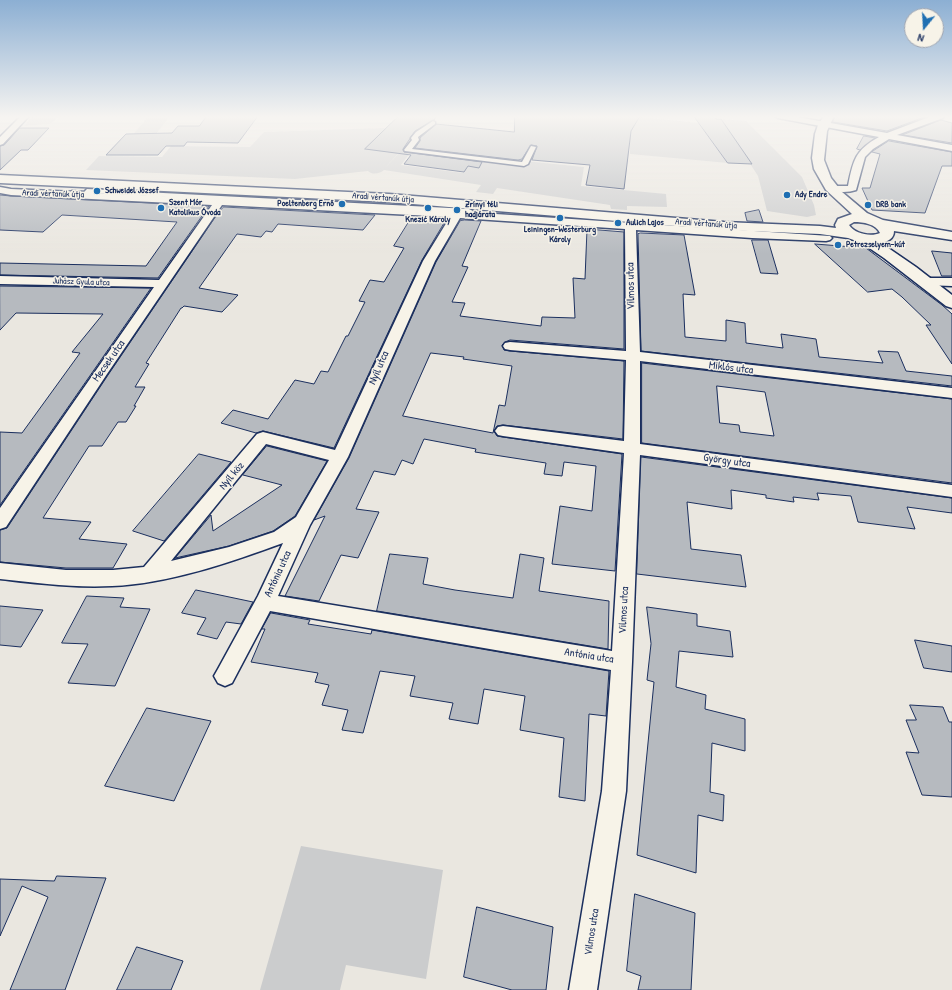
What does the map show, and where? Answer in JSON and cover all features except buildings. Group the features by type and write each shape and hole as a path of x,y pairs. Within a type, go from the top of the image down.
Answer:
{"street":[{"path":"509,162 524,164 525,162"},
{"path":"818,162 821,171 835,192 858,213 881,229 906,265"},
{"path":"835,192 852,188 855,170 858,162"},
{"name":"Aradi vértanúk útja","path":"0,179 389,198 586,216 724,226 820,230 858,236 881,229"},
{"path":"0,189 86,194 90,191 469,211 462,215"},
{"name":"Aradi vértanúk útja","path":"0,189 11,192 220,201 462,215 752,235 826,238"},
{"path":"835,192 843,221 843,228 906,265 952,303"},
{"name":"Mecsek utca","path":"0,522 220,201"},
{"name":"Nyíl utca","path":"302,522 340,457 404,311 430,259 462,215"},
{"name":"Aradi vértanúk útja","path":"783,228 859,218 881,229"},
{"name":"Vilmos utca","path":"583,990 614,791 622,662 632,448 633,356 630,227"},
{"name":"Aradi vértanúk útja","path":"752,235 766,227"},
{"path":"881,229 905,234 952,236"},
{"name":"Juhász Gyula utca","path":"0,280 162,284"},
{"path":"928,282 952,282"},
{"name":"Miklós utca","path":"510,346 633,356 952,393"},
{"name":"György utca","path":"503,430 952,491"},
{"name":"Nyíl köz","path":"150,574 263,438 340,457"},
{"name":"Antónia utca","path":"302,522 265,602 622,662"},
{"name":"Antónia utca","path":"0,571 66,578 113,578 150,574 229,555 262,544 280,537 302,522"},
{"path":"262,544 271,553 278,572"},
{"path":"225,676 265,602"}],"shaded area":[{"path":"93,162 390,162 384,169 390,162 403,162 401,165 463,173 471,162 537,162 584,167 581,186 666,194 667,207 627,206 627,210 611,209 610,205 497,188 493,194 476,192 481,185 384,170 376,174 368,171 295,179 86,170"},
{"path":"749,162 787,162 802,177 814,205 816,215 807,217 767,211 758,176"},
{"path":"301,846 443,870 426,979 346,965 340,990 260,990"}],"place":[{"name":"Schweidel József","path":"97,191"},
{"name":"Ady Endre","path":"787,195"},
{"name":"Poeltenberg Ernő","path":"342,204"},
{"name":"DRB bank","path":"868,205"},
{"name":"Szent Mór Katolikus Óvoda","path":"161,208"},
{"name":"Knezić Károly","path":"428,208"},
{"name":"Zrínyi téli hadjárata","path":"457,210"},
{"name":"Leiningen-Westerburg Károly","path":"560,218"},
{"name":"Aulich Lajos","path":"618,223"},
{"name":"Petrezselyem-kút","path":"838,245"}]}
